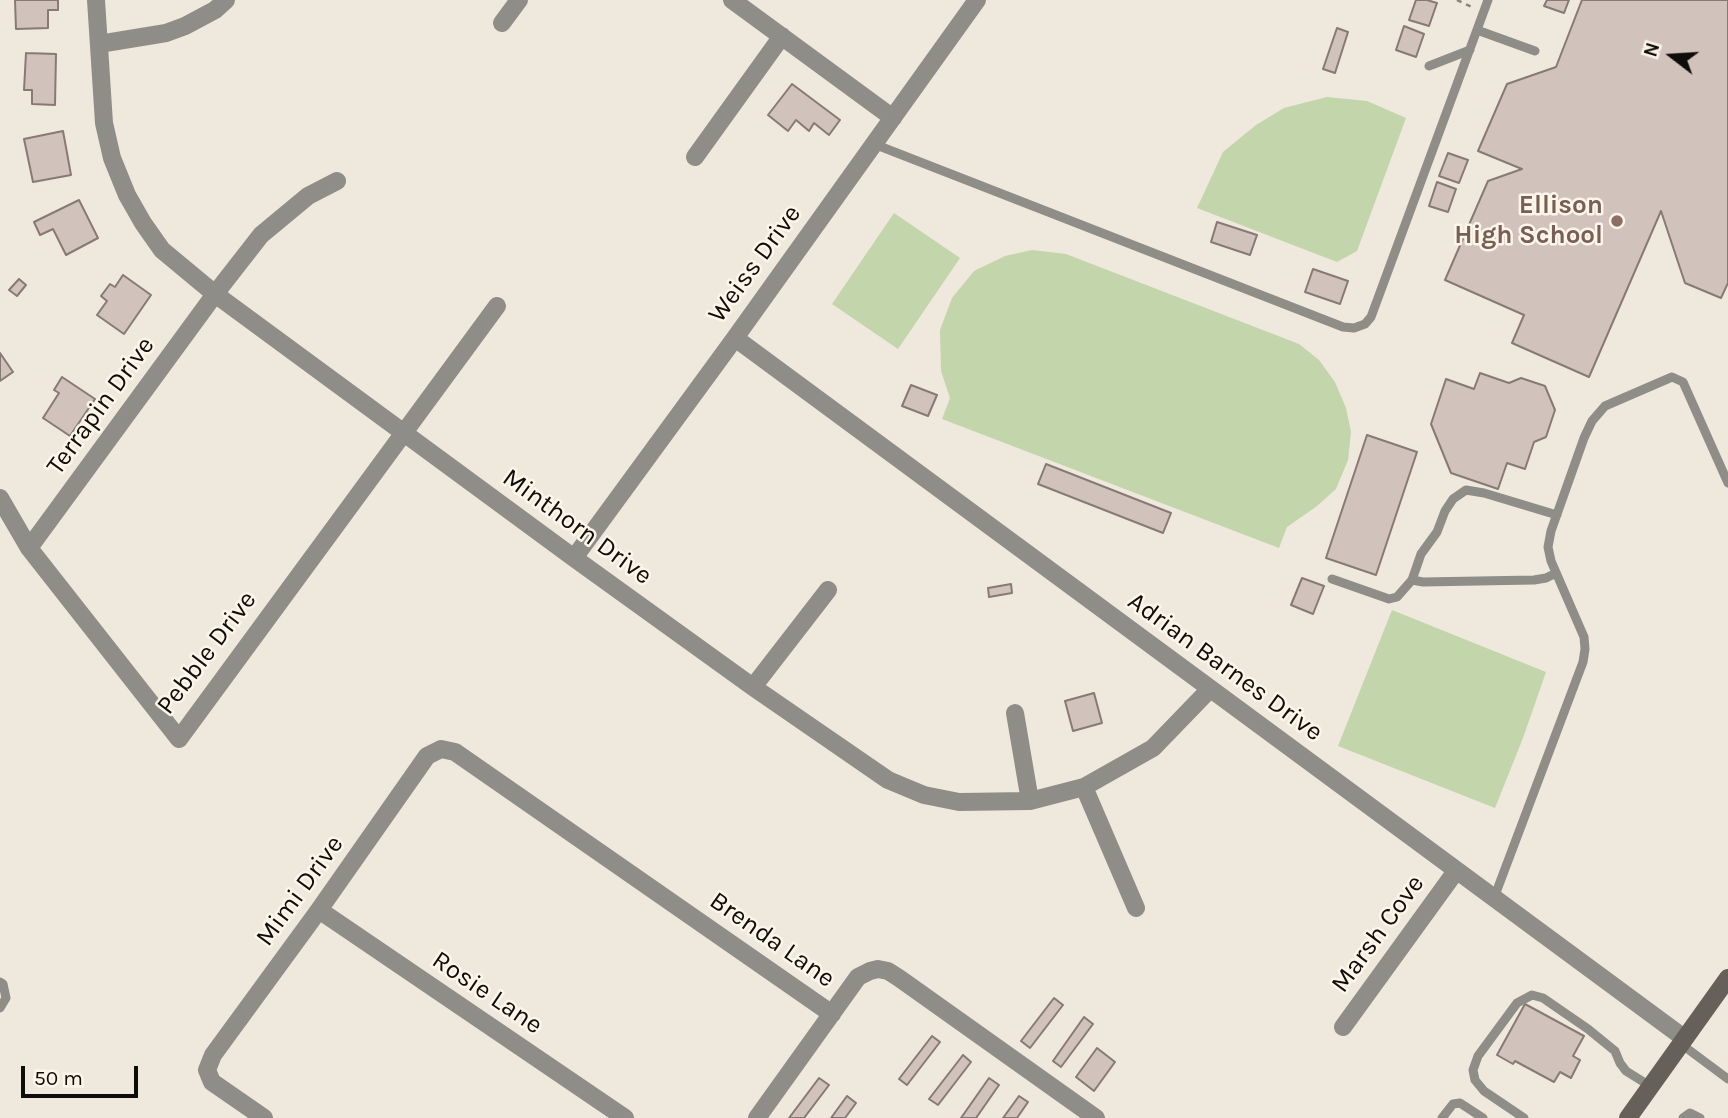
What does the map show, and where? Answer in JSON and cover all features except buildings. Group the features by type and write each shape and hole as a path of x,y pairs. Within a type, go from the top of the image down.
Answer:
{"main road":[{"path":"1628,1118 1728,978"}],"street":[{"name":"Minthorn Drive","path":"96,0 104,122 112,158 127,195 162,250 215,294 574,558 888,780 924,795 959,802 1030,801 1084,787 1153,748 1210,689"},
{"path":"99,44 166,33 186,26 215,10 226,0"},
{"path":"502,23 519,0"},
{"path":"732,0 893,118"},
{"name":"Weiss Drive","path":"574,558 977,0"},
{"path":"695,157 782,36"},
{"name":"Terrapin Drive","path":"29,548 261,235 308,196 337,181"},
{"path":"404,432 497,306"},
{"name":"Adrian Barnes Drive","path":"735,338 1494,898 1683,1041"},
{"name":"Pebble Drive","path":"0,498 29,548 179,739 404,432"},
{"path":"753,687 828,590"},
{"path":"1014,713 1030,801"},
{"name":"Mimi Drive","path":"264,1118 212,1082 207,1070 213,1055 320,911 427,756 442,748"},
{"name":"Brenda Lane","path":"442,748 455,752 832,1014 858,977 878,969 888,971 1096,1118"},
{"path":"1084,787 1136,908"},
{"name":"Marsh Cove","path":"1343,1027 1456,871"},
{"name":"Rosie Lane","path":"320,911 625,1118"},
{"path":"757,1118 832,1014"}],"lane":[{"path":"874,144 1343,327 1354,328 1365,324 1371,317 1488,0"},
{"path":"1477,30 1535,51"},
{"path":"1429,66 1470,50"},
{"path":"1494,898 1583,662 1584,637 1551,561 1548,547 1551,531 1592,421 1605,406 1672,377 1683,382 1728,483"},
{"path":"1332,579 1388,599 1397,597 1412,580 1420,554 1437,532 1452,499 1466,490 1557,515"},
{"path":"1412,580 1534,580 1556,573"},
{"path":"0,982 3,984 6,998 0,1008"},
{"path":"1524,1118 1484,1091 1475,1080 1473,1070 1478,1056 1517,1003 1532,995 1543,998 1588,1029 1615,1051 1626,1071 1650,1086"},
{"path":"1683,1041 1728,1079"},
{"path":"1442,1118 1453,1104 1460,1102 1483,1118"},
{"path":"1683,1118 1690,1113 1700,1118"}],"path":[{"path":"1457,0 1483,13"}],"green space":[{"path":"1327,97 1367,101 1406,118 1357,251 1337,262 1197,208 1223,152 1256,125 1284,108"},
{"path":"894,213 960,258 898,349 832,304"},
{"path":"1032,250 1066,254 1299,344 1319,360 1335,382 1346,408 1351,432 1348,460 1336,489 1287,527 1279,548 942,419 950,398 941,371 940,330 952,298 974,271 1005,256"},
{"path":"1392,610 1546,672 1495,808 1338,746"}],"place":[{"name":"Ellison High School","path":"1617,221"}]}
